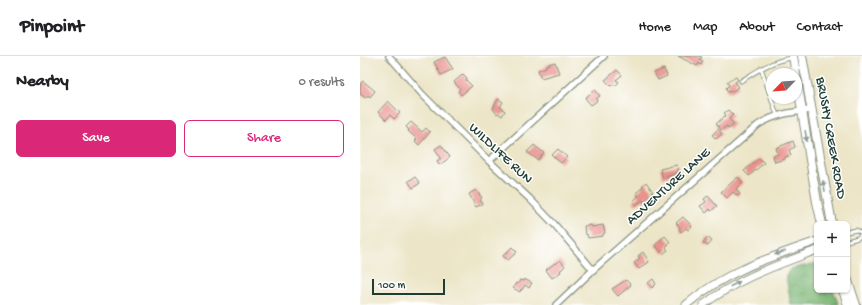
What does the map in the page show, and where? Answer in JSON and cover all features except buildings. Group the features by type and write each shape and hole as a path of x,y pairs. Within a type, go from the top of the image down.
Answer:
{"main road":[{"name":"BRUSHY CREEK ROAD","path":"802,56 831,221"},
{"name":"BRUSHY CREEK ROAD","path":"794,57 821,221"},
{"path":"850,287 856,305"},
{"path":"844,293 848,305"}],"street":[{"name":"WILDLIFE RUN","path":"389,56 422,94 489,162 530,199 557,227 593,270"},
{"path":"489,162 604,56"},
{"name":"ADVENTURE LANE","path":"556,305 593,270 758,125 777,115 811,110"},
{"path":"686,305 703,290 733,273 760,261 814,242"},
{"path":"703,305 722,291 745,279 814,251"}],"lane":[{"path":"741,81 761,68 783,59 794,57"},
{"path":"761,68 777,115"},
{"path":"850,231 856,230 862,234 858,238 850,240"}],"green space":[{"path":"814,264 814,293 834,293 839,305 791,305 786,276 790,269"}]}
